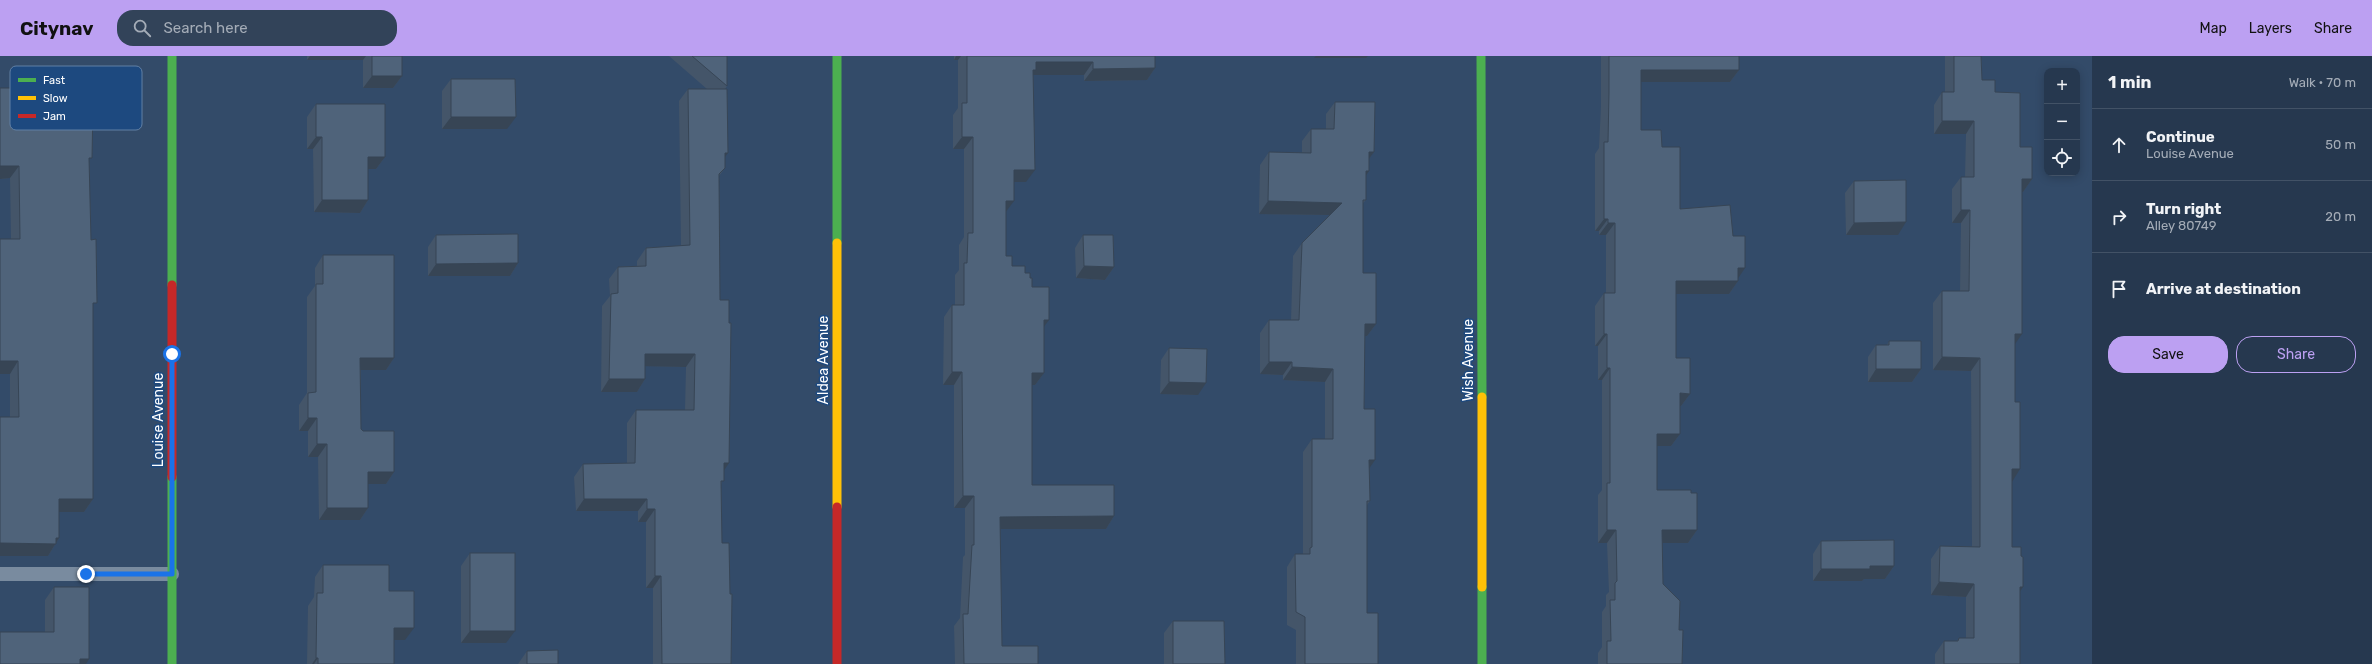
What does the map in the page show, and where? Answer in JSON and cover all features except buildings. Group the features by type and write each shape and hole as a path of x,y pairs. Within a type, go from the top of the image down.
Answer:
{"street":[{"name":"Louise Avenue","path":"172,56 172,664"},
{"name":"Aldea Avenue","path":"837,56 837,664"},
{"name":"Wish Avenue","path":"1481,56 1482,664"}],"lane":[{"path":"0,574 172,574"}],"traffic: fast":[{"path":"172,56 172,285"},
{"path":"837,56 837,243"},
{"path":"1481,56 1482,397"},
{"path":"172,477 172,664"},
{"path":"1482,587 1482,664"}],"traffic: slow":[{"path":"837,243 837,507"},
{"path":"1482,397 1482,587"}],"traffic: jam":[{"path":"172,285 172,477"},
{"path":"837,507 837,664"}],"route":[{"path":"86,574 172,574 172,354"}]}
